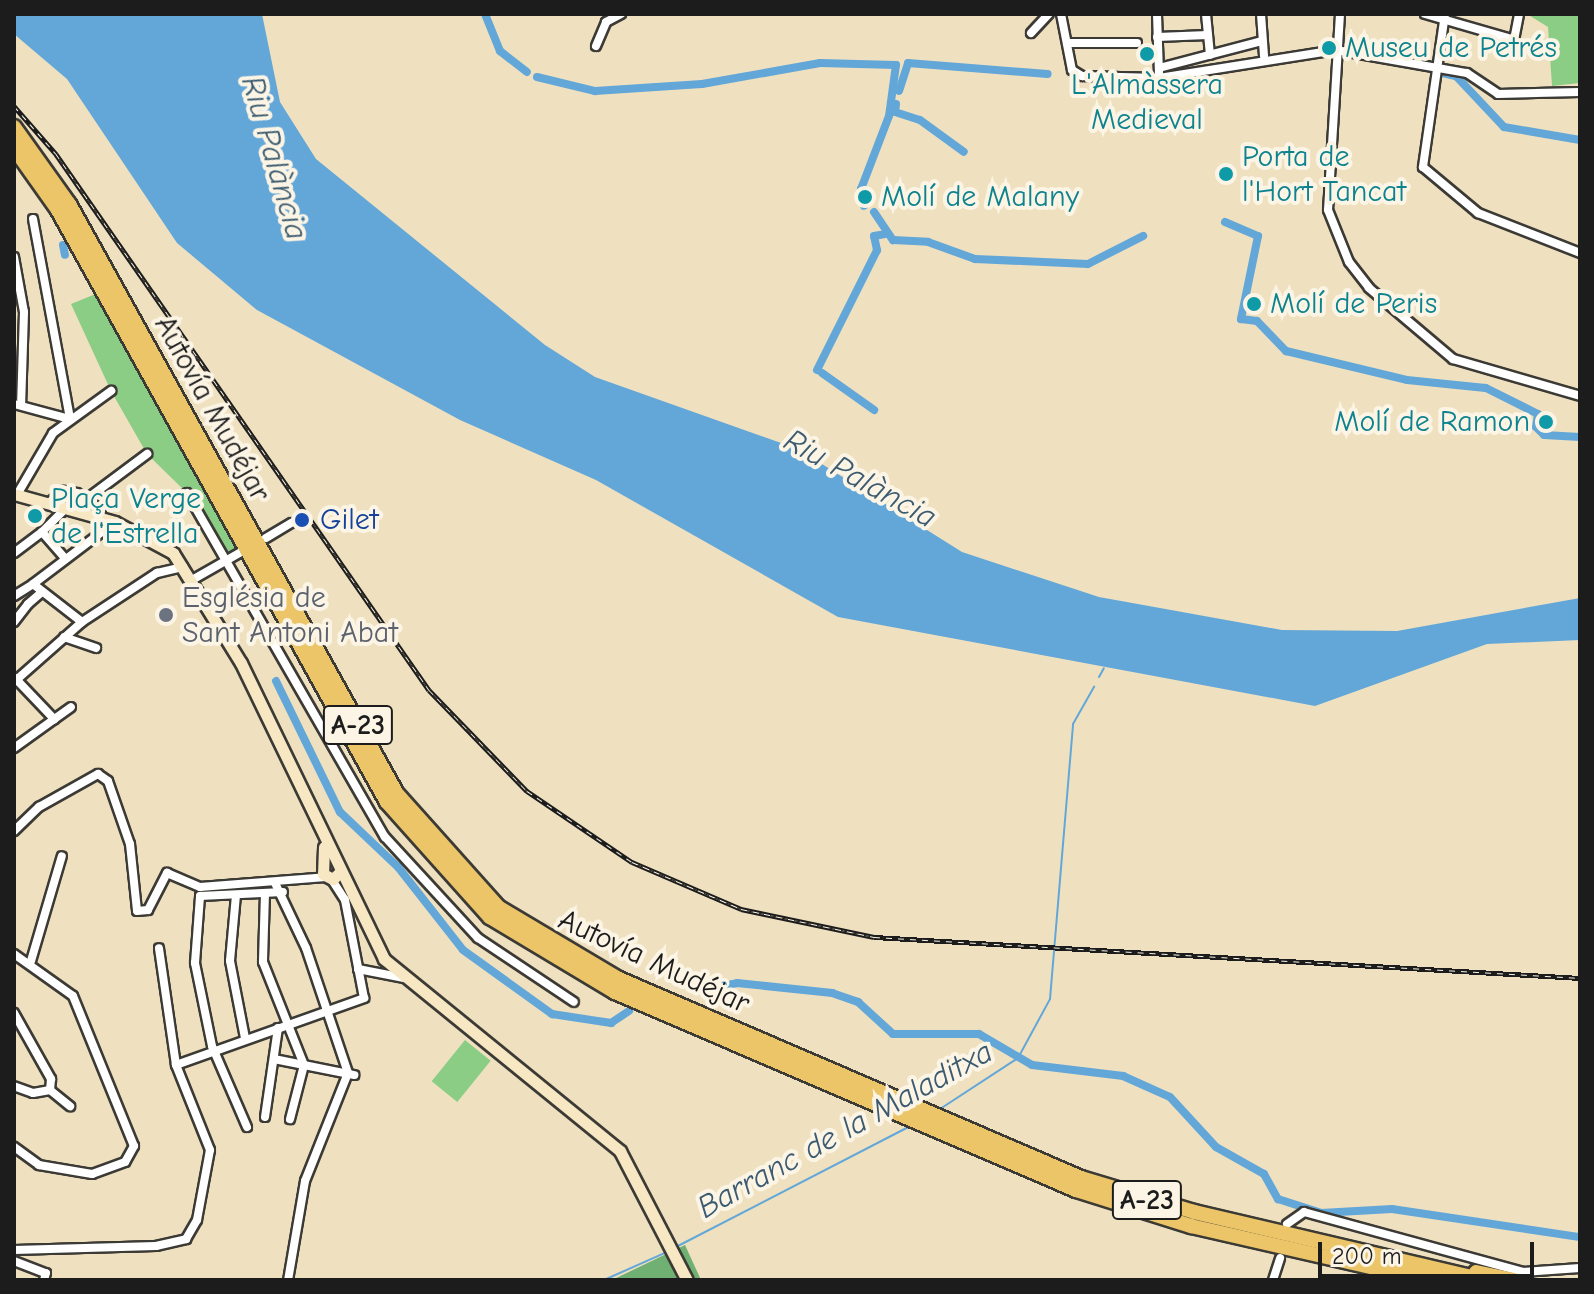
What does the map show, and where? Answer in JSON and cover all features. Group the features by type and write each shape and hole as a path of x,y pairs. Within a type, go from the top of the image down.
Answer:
{"highway":[{"name":"Autovía Mudéjar","path":"14,127 69,204 397,794 460,873 573,957 912,1106 938,1124 1131,1210 1310,1253 1485,1280"},
{"name":"Autovía Mudéjar","path":"14,148 58,210 387,802 454,884 568,969 894,1112 938,1124 1136,1197 1428,1273"},
{"path":"1310,1253 1395,1280"},
{"path":"1428,1273 1514,1280"}],"street":[{"path":"596,46 606,22 621,14"},
{"path":"1031,33 1049,14"},
{"path":"1061,14 1072,70 1159,73 1264,56 1336,50 1467,73 1498,94 1580,92"},
{"path":"1157,14 1159,73"},
{"path":"1206,14 1210,55"},
{"path":"1261,14 1264,56"},
{"path":"1340,14 1328,210 1349,262 1369,288 1453,359 1580,396"},
{"path":"1425,14 1512,36 1519,14"},
{"path":"1444,18 1423,167 1478,213 1535,229 1580,253"},
{"path":"1157,37 1208,35"},
{"path":"1159,73 1262,41"},
{"path":"1067,43 1137,43"},
{"path":"33,219 70,419"},
{"path":"14,257 24,312 18,404 70,419"},
{"path":"15,490 29,478 53,433 111,391"},
{"path":"88,498 147,454"},
{"path":"15,490 115,522 163,544 183,567 241,663 321,831 331,872 345,900 364,998 176,1065"},
{"path":"51,501 63,491 88,498 99,517"},
{"path":"187,493 230,558 385,837 478,938 574,1002"},
{"path":"14,553 42,532 68,506"},
{"path":"28,604 18,594 63,556 115,522"},
{"path":"266,538 291,523"},
{"path":"42,532 63,556"},
{"path":"192,580 241,552"},
{"path":"54,719 15,680 82,622 157,573 183,567"},
{"path":"33,584 82,622"},
{"path":"14,622 28,604 46,594"},
{"path":"64,637 96,648"},
{"path":"14,748 71,707"},
{"path":"14,831 42,805 98,774 108,781 130,844 137,911 148,910 167,873 200,887 296,881 331,872"},
{"path":"31,961 62,856"},
{"path":"331,872 354,901 384,959 620,1151 687,1280"},
{"path":"275,883 283,892 351,1074 305,1181 288,1280"},
{"path":"247,1127 213,1050 195,963 200,896 283,892"},
{"path":"265,893 263,962 304,1065 290,1119"},
{"path":"236,895 230,961 245,1038"},
{"path":"14,1250 100,1252 186,1239 202,1208 210,1150 176,1065 159,948"},
{"path":"14,954 31,961 73,996 134,1146 125,1162 92,1174 39,1165 14,1147"},
{"path":"358,969 407,979"},
{"path":"14,1013 48,1068 50,1090"},
{"path":"265,1117 278,1028"},
{"path":"274,1059 351,1074"},
{"path":"14,1086 50,1090 70,1106"},
{"path":"1287,1224 1304,1212 1523,1272 1580,1268"},
{"path":"1273,1280 1280,1258"},
{"path":"14,1261 46,1273 44,1280"}],"green space":[{"path":"1527,14 1580,14 1580,83 1552,86 1548,27"},
{"path":"98,293 241,552 230,558 187,493 147,454 111,391 71,304"},
{"path":"465,1040 491,1061 457,1102 432,1081"},
{"path":"685,1245 701,1280 612,1280"}],"water":[{"name":"Riu Palància","path":"14,14 262,14 280,102 316,159 545,345 595,377 798,449 962,552 1099,597 1282,630 1397,631 1580,598 1580,640 1487,644 1315,706 838,617 596,480 460,420 257,310 177,243 67,79 14,34"}],"waterway":[{"path":"485,14 500,51 527,72"},
{"path":"537,77 595,91 702,84 820,63 896,65 889,116 861,189 864,206"},
{"path":"899,91 908,63 1048,74"},
{"path":"1438,72 1456,76 1504,127 1580,140"},
{"path":"896,104 895,112 920,120 964,152"},
{"path":"874,212 893,240 928,242 975,259 1088,264 1143,236"},
{"path":"1225,222 1258,236 1241,319 1257,321 1286,351 1407,380 1486,388 1538,414 1536,427 1544,435 1580,437"},
{"path":"817,370 877,250 874,236 885,234"},
{"path":"63,245 65,255"},
{"path":"822,373 874,410"},
{"name":"Barranc de la Maladitxa","path":"1099,677 1104,668"},
{"path":"276,681 340,812 398,867 463,950 552,1014 611,1023 629,1011"},
{"name":"Barranc de la Maladitxa","path":"940,1109 1018,1058 1050,999 1073,724 1094,687"},
{"path":"704,989 737,983 832,993 858,1002 893,1034 979,1034 1032,1065 1123,1076 1170,1097 1216,1147 1264,1174 1278,1199 1321,1213 1392,1209 1580,1237"},
{"name":"Barranc de la Maladitxa","path":"674,1248 910,1126"},
{"name":"Barranc de la Maladitxa","path":"604,1280 669,1251"}],"railway":[{"path":"14,106 56,154 429,690 527,791 632,862 741,909 874,937 1580,978"}],"place":[{"name":"Museu de Petrés","path":"1329,48"},
{"name":"L'Almàssera Medieval","path":"1147,54"},
{"name":"Porta de l'Hort Tancat","path":"1226,174"},
{"name":"Molí de Malany","path":"865,197"},
{"name":"Molí de Peris","path":"1254,304"},
{"name":"Molí de Ramon","path":"1546,422"},
{"name":"Plaça Verge de l'Estrella","path":"35,516"},
{"name":"Gilet","path":"302,520"},
{"name":"Església de Sant Antoni Abat","path":"166,615"}]}
